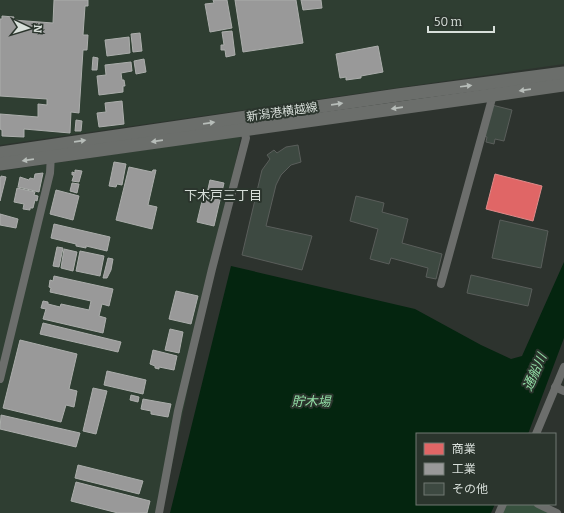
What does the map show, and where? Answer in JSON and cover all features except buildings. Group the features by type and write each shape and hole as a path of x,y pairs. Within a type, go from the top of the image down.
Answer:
{"main road":[{"name":"新潟港横越線","path":"0,164 51,151 241,123 398,95 564,73"},
{"name":"新潟港横越線","path":"241,123 493,95 564,85"},
{"name":"新潟港横越線","path":"0,153 51,151"}],"street":[{"path":"441,284 493,95"},
{"path":"159,513 178,410 212,269 246,138 241,123"},
{"path":"0,379 50,173 51,151"},
{"path":"536,433 564,367"},
{"path":"555,387 564,391"},
{"path":"540,505 557,513"}],"shaded area":[{"path":"0,0 564,0 564,64 0,145"},
{"path":"241,136 162,513 0,513 0,171"},
{"path":"503,505 540,505 557,513 499,513"}],"water":[{"name":"貯木場","path":"564,262 564,338 528,433 416,433 416,505 495,505 491,513 170,513 231,266 415,309 481,345 511,359 522,356"}],"district":[{"name":"下木戸三丁目","path":"223,195"}],"water label":[{"name":"通船川","path":"534,372"}]}
